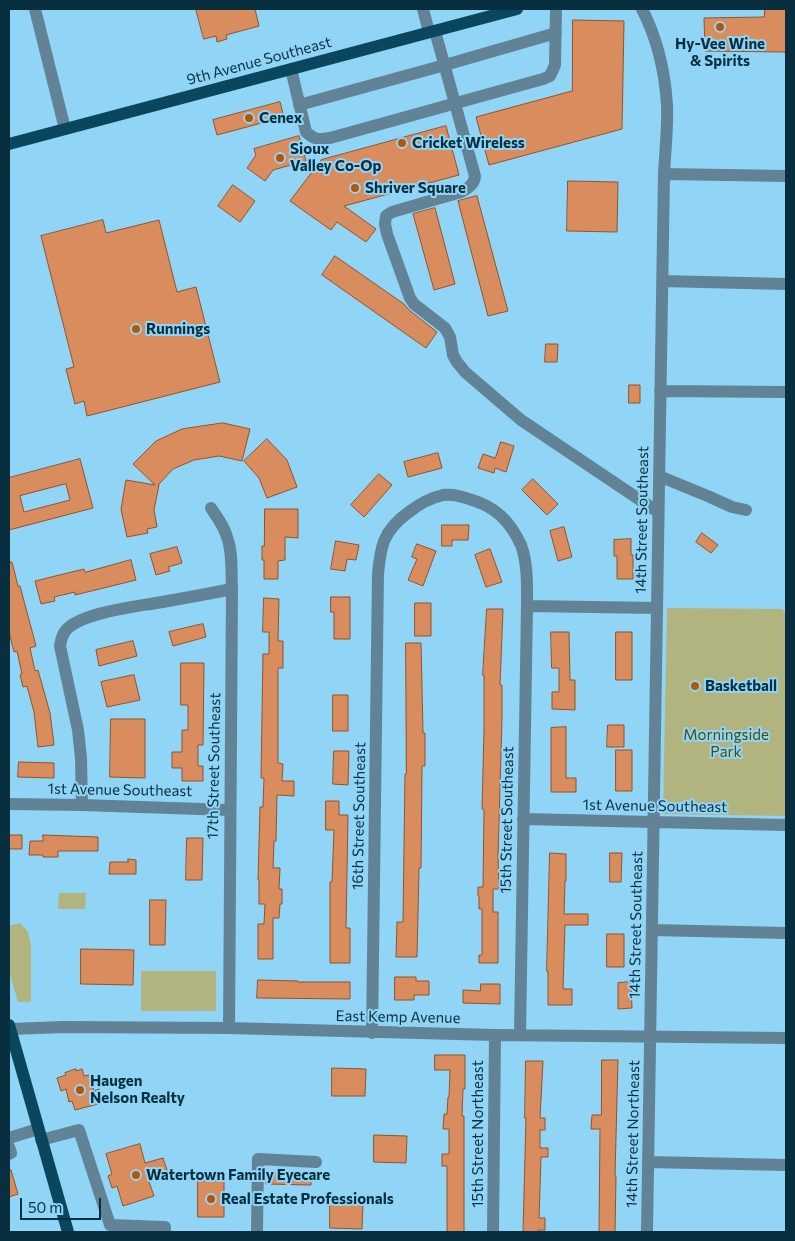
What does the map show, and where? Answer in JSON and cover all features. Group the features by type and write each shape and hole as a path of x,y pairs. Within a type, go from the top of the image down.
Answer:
{"main road":[{"name":"9th Avenue Southeast","path":"9,144 512,9"},
{"path":"9,1027 68,1232"}],"street":[{"path":"35,9 65,129"},
{"path":"423,9 445,65 475,176 474,182 469,188 461,192 392,212 386,216 387,234 410,298 414,304 445,328 450,337 453,355 465,372 520,420 658,512"},
{"path":"291,69 306,132 313,138 320,140 550,76 555,65 556,9"},
{"name":"14th Street Southeast","path":"642,9 654,38 665,84 667,106 660,391 651,1036"},
{"path":"299,105 556,33"},
{"path":"664,174 786,176"},
{"path":"662,281 786,284"},
{"path":"660,391 786,392"},
{"path":"659,476 732,507 746,510"},
{"name":"16th Street Southeast","path":"372,1033 378,574 380,555 385,540 403,516 428,500 444,495 462,497"},
{"name":"15th Street Southeast","path":"462,497 480,502 495,510 507,521 521,547 527,580 520,1035"},
{"name":"17th Street Southeast","path":"211,508 220,521 230,548 232,589 228,1028"},
{"path":"82,805 81,758 78,730 60,646 62,635 66,629 90,617 117,610 232,589"},
{"path":"527,606 657,608"},
{"name":"1st Avenue Southeast","path":"9,804 230,810"},
{"name":"1st Avenue Southeast","path":"523,819 786,825"},
{"path":"652,930 786,932"},
{"name":"East Kemp Avenue","path":"9,1027 228,1028 372,1033 786,1038"},
{"name":"15th Street Northeast","path":"493,1232 495,1035"},
{"name":"14th Street Northeast","path":"647,1232 651,1036"},
{"path":"9,1138 79,1130 110,1225 165,1227 165,1232"},
{"path":"9,1147 11,1153 9,1154"},
{"path":"257,1232 258,1159 316,1162"},
{"path":"648,1162 786,1165"}],"green space":[{"name":"Morningside Park","path":"667,608 782,609 786,613 786,816 663,814"},
{"path":"59,893 86,893 85,909 58,909"},
{"path":"20,923 28,932 31,946 31,1002 18,1002 9,971 9,926"},
{"path":"141,971 216,971 216,1011 141,1011"}],"building":[{"path":"196,9 255,9 259,26 226,35 227,39 217,42 216,36 204,39"},
{"path":"765,9 786,9 786,52 705,51 704,18 764,17"},
{"path":"573,20 624,21 622,129 489,165 476,117 572,91"},
{"name":"Cenex","path":"280,102 284,117 217,135 213,120"},
{"name":"Shriver Square","path":"446,126 459,175 344,206 376,229 366,242 337,222 331,230 290,201 321,160"},
{"name":"Sioux Valley Co-Op","path":"299,136 306,161 273,170 265,181 247,168 256,155 254,149"},
{"path":"568,181 618,182 617,232 567,231"},
{"path":"233,185 255,201 240,222 218,206"},
{"path":"477,196 508,311 488,316 458,201"},
{"path":"435,208 455,284 434,290 413,214"},
{"name":"Runnings","path":"103,220 106,233 159,220 177,292 196,287 220,382 87,416 84,401 75,404 66,369 74,367 41,236"},
{"path":"335,256 404,304 437,332 426,348 322,275"},
{"path":"546,344 558,344 557,362 545,362"},
{"path":"629,385 640,385 640,403 629,403"},
{"path":"223,423 250,429 242,461 219,456 194,460 173,469 158,485 154,510 157,527 147,529 148,533 127,537 121,509 126,480 155,485 133,464 156,441 182,429"},
{"path":"267,439 287,460 297,487 267,498 259,478 244,461"},
{"path":"501,442 514,446 506,472 495,468 494,473 478,468 483,454 495,458"},
{"path":"438,453 442,468 408,477 404,462"},
{"path":"80,459 93,508 9,530 9,478","holes":["66,484 70,500 24,512 20,496"]},
{"path":"379,474 392,485 364,517 351,505"},
{"path":"533,479 558,504 547,515 522,490"},
{"path":"265,509 298,509 298,538 285,537 285,560 278,561 278,579 264,579 262,546 264,546"},
{"path":"442,525 469,525 468,540 452,540 452,546 442,546"},
{"path":"564,527 572,557 558,561 550,531"},
{"path":"702,533 718,545 711,553 696,542"},
{"path":"631,539 633,579 617,579 617,556 614,556 614,540"},
{"path":"336,541 359,545 356,560 347,559 345,571 331,569"},
{"path":"417,544 436,551 423,586 408,580 417,559 412,557"},
{"path":"177,547 182,563 168,567 170,571 156,575 150,554"},
{"path":"490,549 502,582 486,587 475,555"},
{"path":"131,560 136,580 75,595 75,592 54,597 55,601 41,604 35,581 84,569 85,572"},
{"path":"9,562 12,562 18,586 20,586 36,646 30,648 35,671 38,670 50,713 54,745 38,747 34,712 27,686 23,687 17,651 14,652 9,632"},
{"path":"331,597 350,597 350,639 334,639 334,612 331,612"},
{"path":"264,598 279,599 278,641 283,641 283,668 278,668 278,763 283,764 282,781 294,781 294,796 277,795 276,841 274,841 273,868 280,868 279,889 282,889 282,904 280,904 279,918 273,918 273,959 258,959 258,924 264,924 265,904 259,904 258,880 260,807 263,807 264,778 261,778 263,654 269,654 269,632 263,632"},
{"path":"415,603 431,603 431,636 415,636"},
{"path":"487,609 503,609 500,685 502,685 502,719 498,856 499,889 493,889 493,912 498,912 498,963 479,963 479,955 482,955 482,909 479,909 478,887 483,887 483,675"},
{"path":"203,624 206,637 173,646 169,632"},
{"path":"551,632 569,632 570,680 575,680 575,710 552,709 552,692 559,692 559,668 552,668"},
{"path":"616,632 632,632 632,680 616,680"},
{"path":"133,641 137,656 99,666 96,650"},
{"path":"406,643 421,643 423,733 425,733 425,766 422,766 421,868 419,868 417,957 396,957 397,922 403,922"},
{"path":"181,663 204,663 203,745 198,745 198,766 203,766 203,781 182,781 182,768 172,768 172,752 182,752 182,730 188,730 188,705 181,705"},
{"path":"134,675 140,700 107,707 101,682"},
{"path":"333,695 348,695 348,731 333,731"},
{"path":"111,719 145,719 145,778 110,777"},
{"path":"608,725 624,725 624,747 607,747"},
{"path":"566,727 566,778 576,778 576,792 551,792 551,728"},
{"path":"616,750 632,750 632,791 616,791"},
{"path":"334,751 349,751 348,785 333,784"},
{"path":"19,762 54,763 54,778 18,777"},
{"path":"326,801 339,801 339,815 348,815 346,928 350,928 350,963 330,963 330,882 332,882 334,830 326,830"},
{"path":"9,835 22,835 22,849 9,849"},
{"path":"43,835 98,837 98,851 58,851 58,857 29,855 30,841 43,841"},
{"path":"187,838 203,838 202,880 186,880"},
{"path":"550,853 566,854 564,914 588,914 588,925 565,925 563,989 572,989 572,1005 548,1005"},
{"path":"610,853 622,853 621,882 610,882"},
{"path":"128,859 136,860 136,874 109,874 110,862 128,862"},
{"path":"150,900 166,900 165,945 150,945"},
{"path":"607,934 624,934 624,967 607,967"},
{"path":"81,949 134,950 133,985 81,984"},
{"path":"395,977 416,977 416,981 429,981 429,995 414,995 414,1000 395,1000"},
{"path":"258,980 350,982 350,999 257,998"},
{"path":"631,982 632,1008 618,1009 618,983"},
{"path":"481,984 500,984 500,1004 463,1003 463,990 480,991"},
{"path":"435,1055 465,1055 465,1089 463,1089 462,1116 464,1116 464,1232 447,1232 447,1166 442,1166 442,1154 449,1154 449,1129 443,1129 444,1114 447,1114 450,1070 435,1070"},
{"path":"602,1060 618,1060 615,1232 599,1232 600,1129 591,1129 592,1115 601,1115"},
{"path":"526,1061 543,1061 540,1118 545,1118 545,1130 540,1130 540,1148 548,1148 548,1157 541,1157 539,1218 545,1218 545,1230 538,1230 538,1232 523,1232"},
{"path":"332,1068 366,1069 365,1096 332,1096"},
{"name":"Haugen Nelson Realty","path":"76,1069 76,1071 82,1069 84,1076 89,1075 94,1091 99,1089 102,1103 75,1110 72,1101 69,1102 66,1089 61,1091 57,1078"},
{"path":"374,1135 407,1136 406,1163 374,1162"},
{"name":"Watertown Family Eyecare","path":"140,1144 145,1163 163,1158 168,1173 148,1179 154,1196 123,1206 117,1186 112,1188 108,1176 112,1174 106,1154"},
{"path":"11,1170 18,1194 9,1197 9,1171"},
{"path":"266,1173 311,1173 311,1185 266,1184"},
{"name":"Real Estate Professionals","path":"198,1181 224,1181 224,1217 198,1217"},
{"path":"330,1202 363,1202 362,1229 330,1228"}],"place":[{"name":"Hy-Vee Wine & Spirits","path":"720,27"},
{"name":"Cenex","path":"249,118"},
{"name":"Cricket Wireless","path":"402,143"},
{"name":"Sioux Valley Co-Op","path":"280,158"},
{"name":"Shriver Square","path":"355,188"},
{"name":"Runnings","path":"136,329"},
{"name":"Basketball","path":"695,686"},
{"name":"Haugen Nelson Realty","path":"80,1090"},
{"name":"Watertown Family Eyecare","path":"136,1175"},
{"name":"Real Estate Professionals","path":"211,1199"}]}
